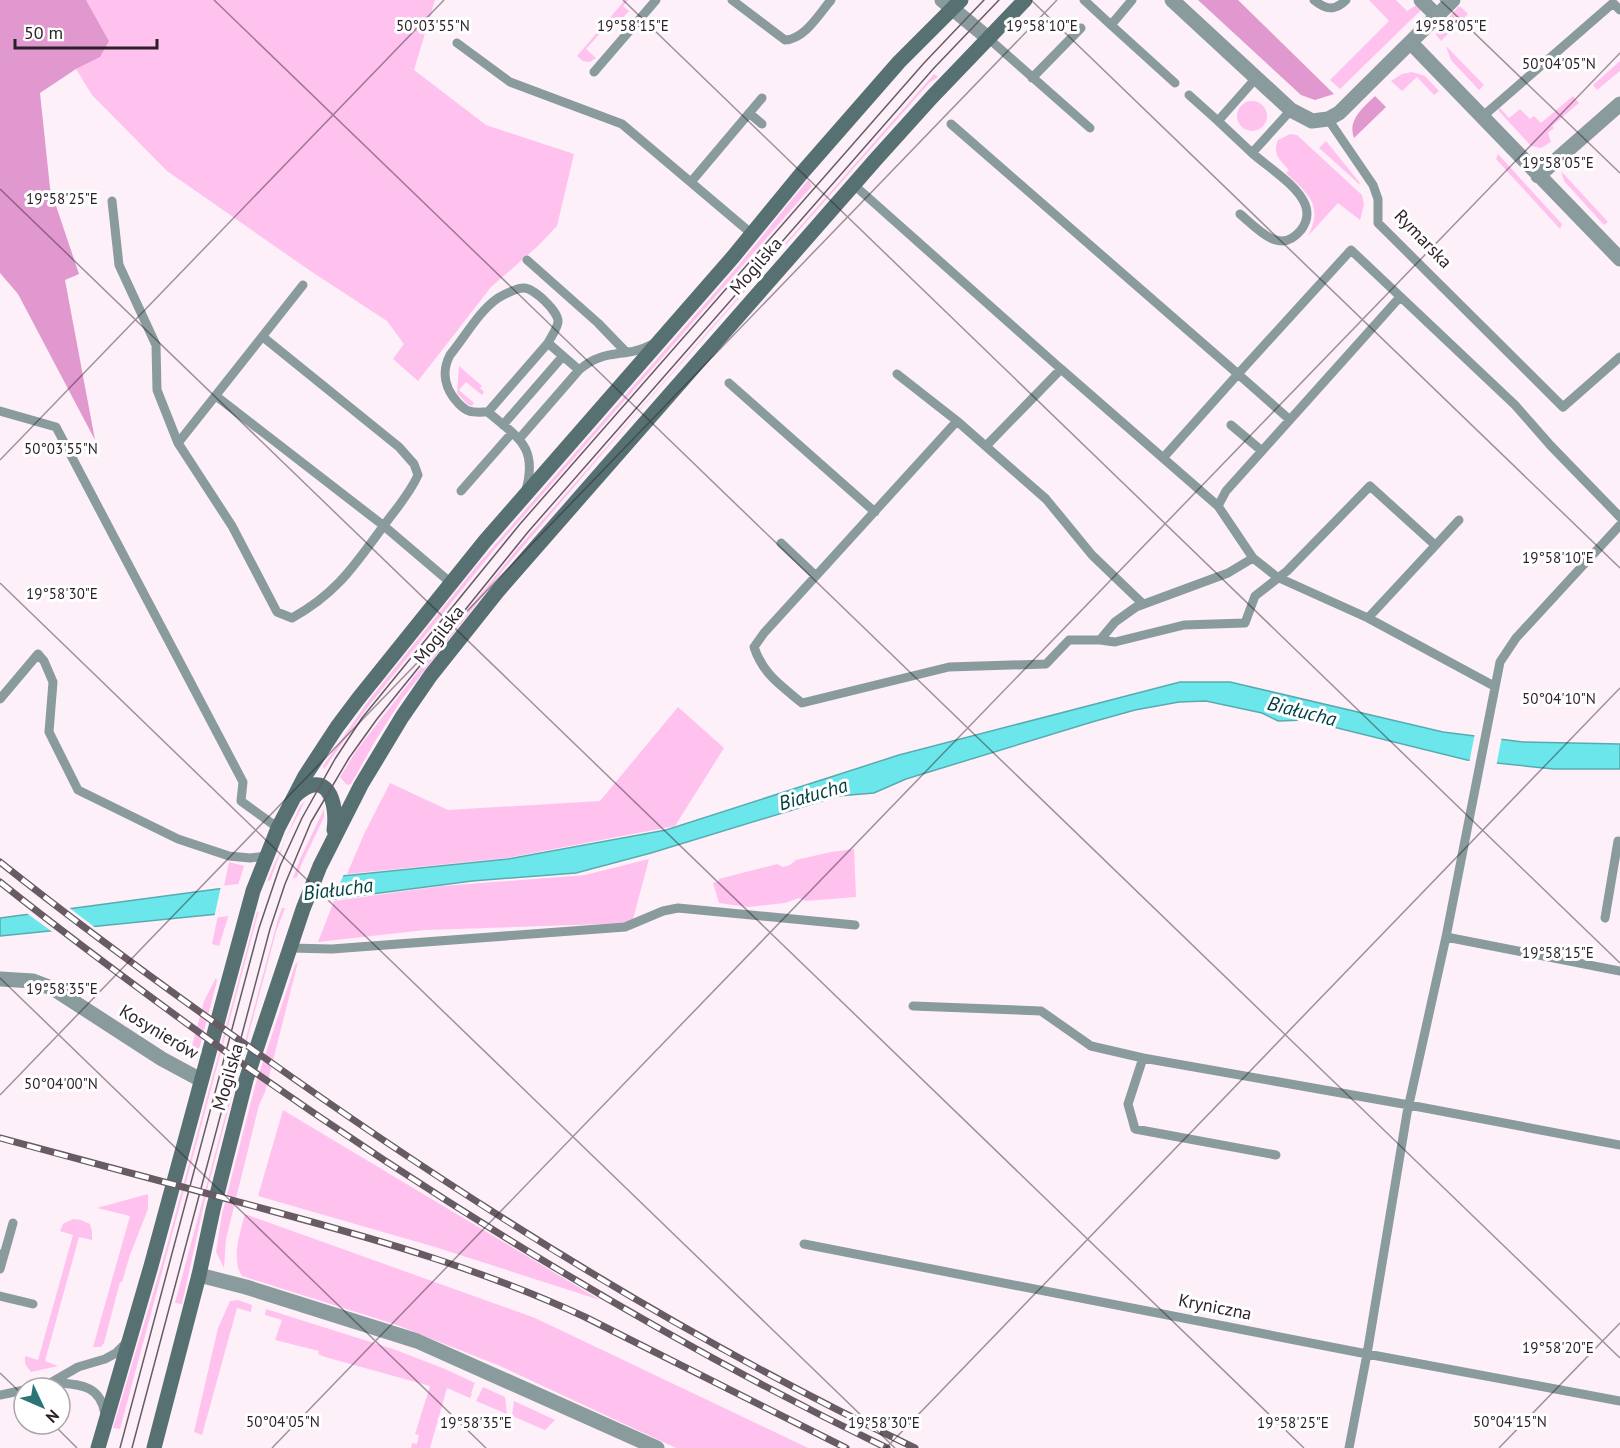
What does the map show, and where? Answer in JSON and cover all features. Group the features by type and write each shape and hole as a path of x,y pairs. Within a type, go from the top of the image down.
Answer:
{"main road":[{"name":"Mogilska","path":"154,1448 246,1080 296,930 330,844 402,717 431,675 497,592 854,184 932,97 1025,0"},
{"name":"Mogilska","path":"98,1448 253,891 291,802 337,727 451,583 523,496 752,234 801,174 952,3"},
{"path":"291,802 298,793 311,786 319,786 328,792 333,798 335,814 330,844"}],"street":[{"path":"1172,0 1291,110 1312,121 1328,119 1339,113 1453,0"},
{"path":"1421,0 1437,16"},
{"path":"952,3 988,38"},
{"path":"1411,42 1620,259"},
{"path":"1538,176 1620,104"},
{"name":"Kosynierów","path":"0,979 33,981 54,989 162,1059 201,1080"},
{"path":"199,1275 246,1287 417,1341 657,1448"}],"lane":[{"path":"594,72 657,0"},
{"path":"732,0 785,40 792,40 801,35 831,0"},
{"path":"1084,0 1175,83"},
{"path":"1112,25 1132,0"},
{"path":"1314,0 1330,9 1340,6 1346,0"},
{"path":"1482,117 1613,3 1620,10"},
{"path":"1032,78 1081,28"},
{"path":"988,38 1090,128"},
{"path":"457,43 510,82 622,124 752,234"},
{"path":"1218,121 1256,78"},
{"path":"1190,95 1298,192 1308,211 1306,224 1295,237 1284,242 1269,238 1240,214"},
{"path":"691,182 762,98"},
{"path":"1252,153 1291,110"},
{"path":"749,113 762,124"},
{"name":"Rymarska","path":"1328,119 1373,185 1378,200 1378,223 1563,408 1620,357"},
{"path":"951,124 1290,420"},
{"path":"854,184 1218,506 1253,558 1277,577 1368,618 1494,686"},
{"path":"112,201 119,265 156,345 157,390 178,443 232,526 278,612 292,618 325,598 358,562 410,494 418,475 414,464 399,447 263,337"},
{"path":"1163,458 1351,250 1515,405 1620,517"},
{"path":"527,260 626,352"},
{"path":"178,443 303,285"},
{"path":"489,412 548,343 557,326 558,318 553,309 530,289 521,288 514,291 499,298 489,307 450,355 446,362 445,375 445,383 451,396 467,411 489,412 528,449 529,479 523,496"},
{"path":"1218,506 1226,491 1400,297"},
{"path":"461,491 579,370 595,358 613,353 640,351 662,338"},
{"path":"548,343 579,370"},
{"path":"503,425 563,356"},
{"path":"986,446 1061,369"},
{"path":"897,374 957,421 1046,498 1092,555 1143,604"},
{"path":"729,383 875,512"},
{"path":"216,396 384,526 451,583"},
{"path":"0,411 56,428 243,782 241,801 278,828"},
{"path":"957,421 764,633 754,647 759,661 769,675 801,703 949,667 1046,664 1069,640 1115,642 1184,625 1245,623 1256,596 1287,571 1370,486 1435,545"},
{"path":"1231,425 1262,451"},
{"path":"1368,618 1459,520"},
{"path":"1349,1448 1409,1105 1446,937 1500,662 1516,638 1620,525"},
{"path":"781,543 816,576"},
{"path":"1100,640 1115,622 1143,604 1228,573 1253,558"},
{"path":"0,699 38,654 44,661 53,682 49,732 78,790 178,840 229,856 250,858 267,856"},
{"path":"1605,918 1618,841 1620,842"},
{"path":"290,948 332,949 624,927 663,911 678,908 855,925"},
{"path":"1446,937 1620,971"},
{"path":"913,1006 1041,1011 1091,1046 1143,1058 1620,1145"},
{"path":"1143,1058 1128,1104 1135,1129 1276,1155"},
{"path":"0,1269 2,1254 13,1223"},
{"name":"Kryniczna","path":"804,1244 1620,1401"},
{"path":"0,1296 33,1305"},
{"path":"62,1376 71,1370 110,1356 130,1339"},
{"path":"72,1384 84,1385 93,1390 102,1400 105,1420"}],"shaded area":[{"path":"0,0 86,0 109,41 100,57 76,69 40,93 50,188 79,274 65,280 95,440 18,294 0,273"},
{"path":"86,0 435,0 414,70 486,125 574,154 557,226 491,287 418,381 393,359 404,344 387,321 309,270 167,171 92,95 76,69 99,57 109,41"},
{"path":"625,0 628,0 623,6 629,11 618,23 613,19 586,49 596,58 590,62 583,61 577,56"},
{"path":"1198,0 1238,0 1334,94 1315,100 1301,95"},
{"path":"1369,0 1396,0 1407,11 1418,4 1422,9 1340,89 1330,80 1389,21"},
{"path":"1458,7 1468,14 1441,41 1436,35 1437,31"},
{"path":"1446,46 1484,85 1479,90 1451,60"},
{"path":"1620,61 1620,71 1597,90 1593,85"},
{"path":"1412,72 1425,76 1439,91 1434,95 1417,77 1402,91 1391,81 1402,74"},
{"path":"934,74 938,77 930,82 631,420 504,569 402,699 351,784 347,785 340,777 356,751 518,548"},
{"path":"1375,96 1386,107 1354,138 1352,131 1355,120"},
{"path":"1573,96 1579,103 1552,126 1554,128 1548,133 1551,142 1541,148 1531,146 1498,110 1500,108 1509,118 1520,109 1530,119 1534,116 1541,123"},
{"path":"1252,101 1263,105 1267,116 1263,127 1252,131 1241,127 1237,116 1241,105"},
{"path":"1290,134 1297,135 1362,195 1364,205 1360,220 1338,203 1308,236 1313,225 1314,208 1307,194 1286,173 1289,170 1276,153 1278,140"},
{"path":"1326,141 1360,183 1359,184 1319,148"},
{"path":"1498,154 1562,224 1560,229 1496,159"},
{"path":"1561,171 1608,222 1604,225 1564,181"},
{"path":"808,180 812,186 493,551 367,708 324,769 323,766 369,700 479,563 737,267"},
{"path":"459,366 482,386 480,388 484,392 482,395 466,382 459,390 474,403 472,406 468,405 457,393"},
{"path":"678,707 724,748 675,826 507,858 347,874 390,783 448,810 600,801"},
{"path":"305,801 286,838 259,910 120,1429 113,1428 165,1253 257,912 267,881 300,806"},
{"path":"324,809 324,817 302,863 276,932 208,1186 182,1304 175,1303 278,919 300,859"},
{"path":"854,849 856,897 806,901 799,898 785,903 748,907 719,903 713,883 719,879 777,864 783,867 796,860"},
{"path":"649,859 632,923 425,930 318,942 334,901 442,886 585,875"},
{"path":"229,862 244,866 219,946 212,944"},
{"path":"298,962 226,1239 224,1268 216,1252 222,1214 255,1086 295,965"},
{"path":"216,978 200,1046 195,1054 189,1057 204,1001"},
{"path":"283,1110 600,1300 435,1247 258,1196"},
{"path":"148,1194 148,1209 122,1282 120,1282 104,1343 101,1347 93,1347 130,1216 97,1208"},
{"path":"245,1214 535,1318 808,1448 676,1448 500,1366 397,1325 242,1276 237,1254"},
{"path":"73,1219 90,1224 92,1240 79,1237 45,1361 58,1366 31,1372 25,1364 25,1356 38,1360 73,1235 60,1231 63,1224"},
{"path":"238,1300 252,1305 251,1312 237,1308 202,1435 194,1432 218,1328 230,1301"},
{"path":"266,1309 396,1350 445,1369 475,1383 472,1394 470,1398 447,1388 430,1448 411,1448 412,1443 417,1444 419,1435 415,1434 430,1386 325,1357 318,1354 319,1351 275,1340 282,1320 265,1315"},
{"path":"483,1387 505,1397 507,1414 476,1401"},
{"path":"514,1401 555,1420 545,1430 512,1416"}],"water":[{"name":"Białucha","path":"1180,682 1230,682 1443,732 1523,742 1620,744 1620,769 1554,769 1467,760 1305,720 1278,721 1262,713 1206,701 1179,702 1135,710 1092,722 906,779 874,793 838,796 651,853 576,873 472,881 218,914 0,936 0,918 225,888 508,859 666,830 899,755"}],"pier":[{"path":"1475,733 1502,736 1496,767 1469,764"},
{"path":"345,872 332,901 214,918 221,886"},
{"path":"67,906 97,929 54,933 25,912"}],"tram line":[{"path":"120,1448 259,928 280,866 302,818 335,759 362,718 520,524 924,63 984,0"},
{"path":"132,1448 270,929 285,884 311,822 349,758 377,719 528,532 934,68 999,0"}],"railway":[{"path":"0,862 226,1031 337,1109 497,1215 578,1265 744,1361 915,1448"},
{"path":"0,882 115,971 233,1057 471,1216 552,1266 717,1361 887,1448"},
{"path":"0,1138 312,1222 470,1270 585,1317 846,1448"}]}
